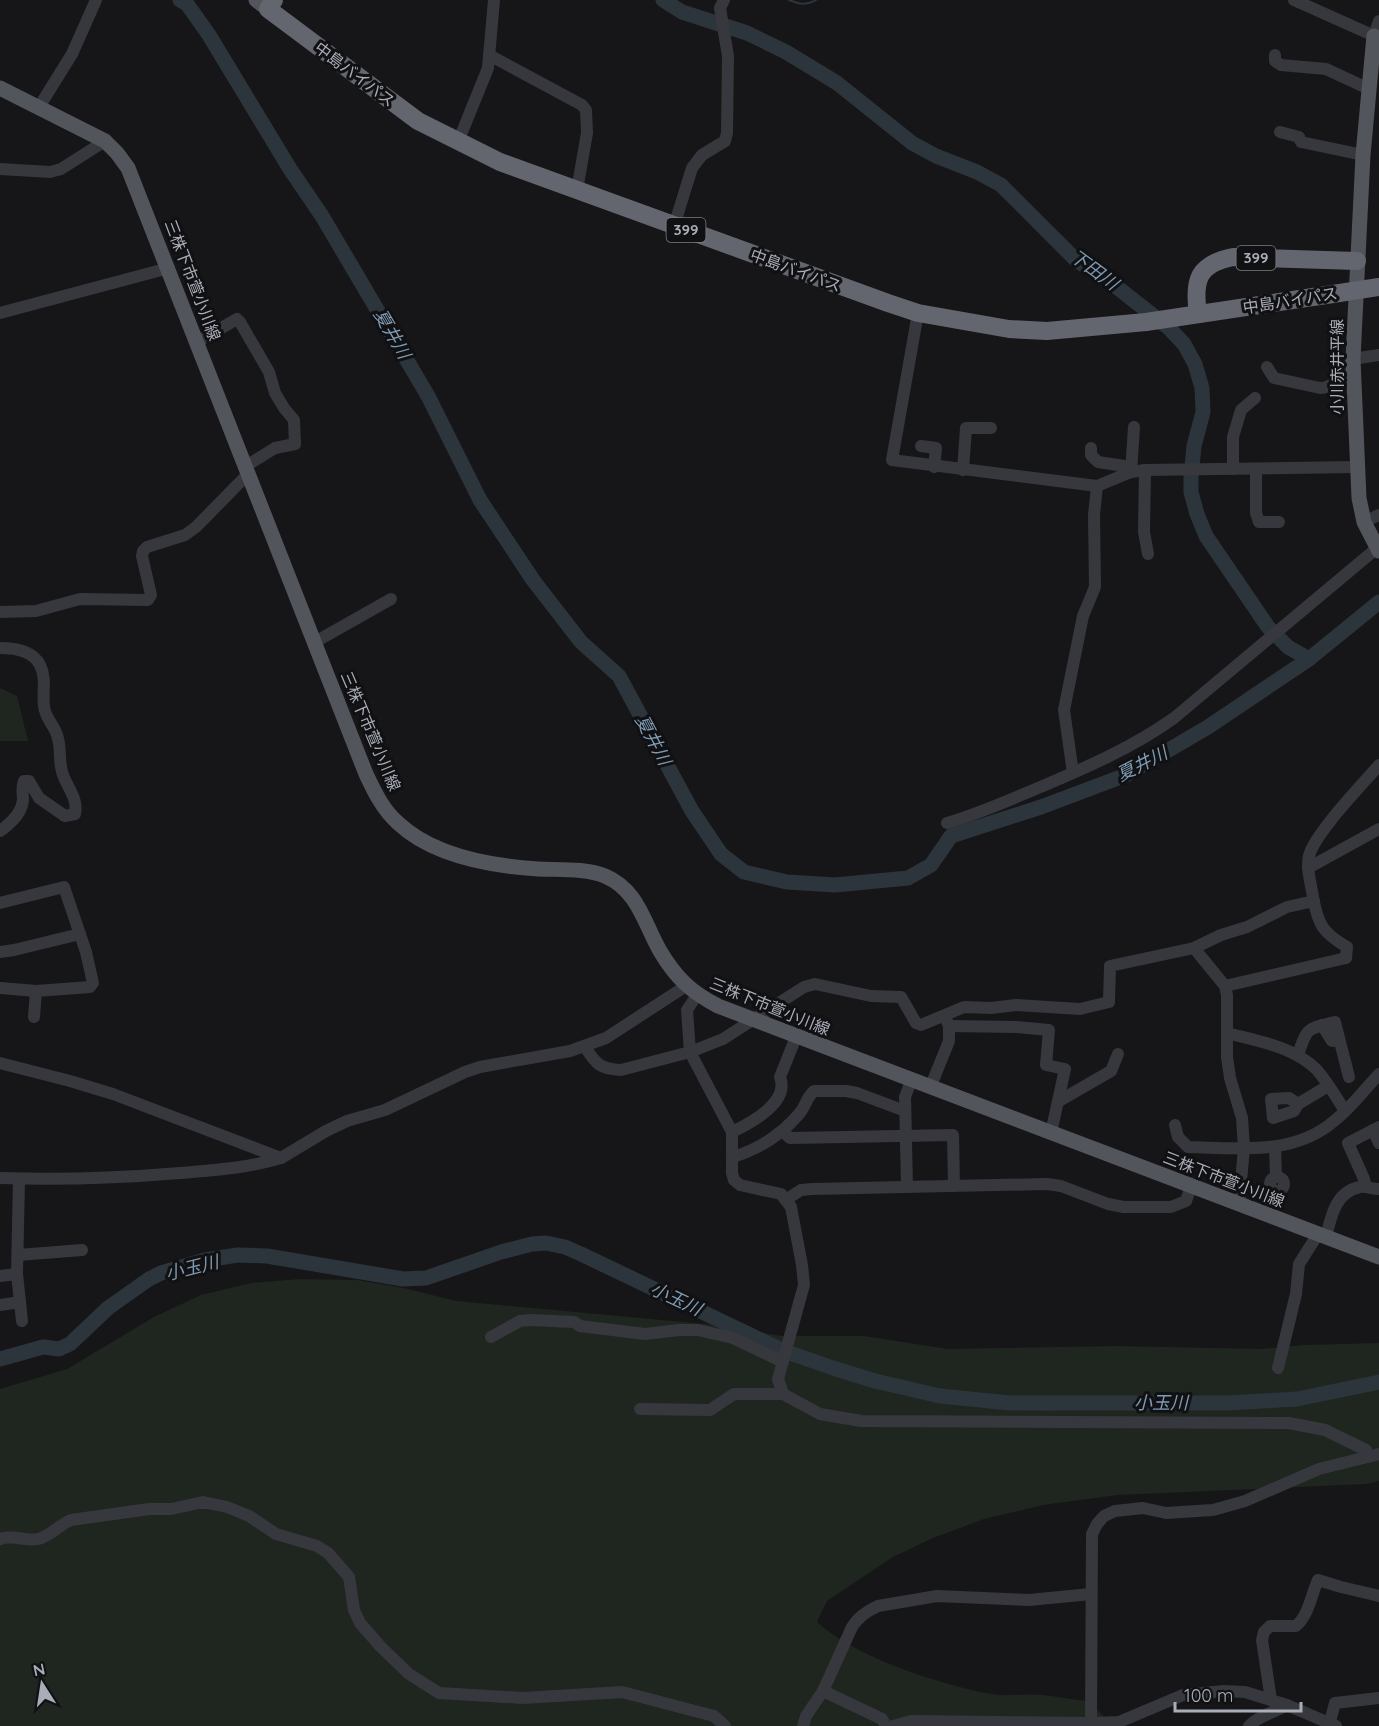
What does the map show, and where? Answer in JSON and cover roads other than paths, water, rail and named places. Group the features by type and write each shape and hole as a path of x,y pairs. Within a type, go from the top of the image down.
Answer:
{"highway":[{"name":"中島バイパス","path":"266,3 418,121 500,162 918,313 1009,329 1047,331 1146,322 1379,287"},
{"name":"399","path":"1198,314 1196,282 1204,269 1216,260 1233,257 1357,261"}],"main road":[{"name":"小川赤井平線","path":"1377,32 1363,155 1353,359 1359,498 1364,522 1378,549"},
{"name":"三株下市萱小川線","path":"0,88 105,141 128,168 366,774 377,797 397,822 416,838 440,849 482,861 526,868 603,875 620,883 633,897 660,951 691,991 752,1021 1379,1257"}],"street":[{"path":"39,106 72,54 96,0"},
{"path":"458,142 483,84 489,55 494,0"},
{"path":"674,226 692,168 702,155 725,141 727,133 729,75 720,8 724,0"},
{"path":"1294,0 1377,32"},
{"path":"489,55 582,105 586,110 587,133 577,190"},
{"path":"1275,55 1275,60 1281,66 1326,69 1369,89"},
{"path":"1280,132 1299,137 1302,142 1363,155"},
{"path":"0,169 37,172 61,169 105,141"},
{"path":"0,313 169,268"},
{"path":"918,313 892,460 1097,486 1131,469"},
{"path":"0,612 36,611 80,599 148,600 151,595 142,556 143,551 147,547 185,535 196,528 248,470 275,448 295,444 294,420 275,393 269,372 240,322 237,320 197,342"},
{"path":"1267,367 1274,378 1327,388 1335,383 1353,359 1379,355"},
{"path":"1233,469 1233,437 1241,410 1255,398"},
{"path":"1131,469 1134,427"},
{"path":"963,470 966,428 991,428"},
{"path":"921,446 936,448 934,467"},
{"path":"1091,448 1091,455 1098,462 1145,470 1358,467"},
{"path":"1256,469 1256,513 1259,522 1279,522"},
{"path":"1145,470 1144,532 1148,554"},
{"path":"1073,773 1064,710 1083,616 1095,587 1094,515 1097,486"},
{"path":"1364,522 1379,515"},
{"path":"947,823 970,816 1073,773 1130,747 1153,733 1378,549"},
{"path":"315,642 391,599"},
{"path":"0,648 22,650 34,657 40,666 45,681 46,716 58,738 61,768 74,797 76,808 75,814 65,816 39,798 29,781 24,781 20,813 0,831"},
{"path":"1225,986 1346,958 1347,947 1330,937 1322,928 1308,868 1309,856 1316,841 1379,765"},
{"path":"1308,868 1379,829"},
{"path":"0,903 64,887 93,983 90,987 36,991 0,988"},
{"path":"946,1021 964,1007 992,1008 1016,1005 1080,1009 1109,1002 1110,966 1194,948 1287,908 1314,901"},
{"path":"0,952 80,934"},
{"path":"1194,948 1225,986 1227,995 1227,1057 1230,1078 1242,1118 1244,1148 1239,1204"},
{"path":"585,1047 601,1067 621,1070 690,1052 723,1039 804,987 815,984 871,996 901,997 916,1023 921,1025 946,1021 1049,1030 1046,1065 1065,1069 1051,1133"},
{"path":"34,1017 36,991"},
{"path":"0,1178 100,1179 255,1166 300,1149 326,1131 347,1121 385,1110 465,1072 480,1067 585,1047 606,1038 691,991"},
{"path":"691,991 687,1010 690,1052 732,1132 734,1180 740,1185 774,1191 787,1199 791,1207 804,1285 778,1379 783,1394"},
{"path":"930,1088 949,1041 946,1021"},
{"path":"1298,1055 1305,1033 1322,1025 1332,1041 1340,1040 1349,1077"},
{"path":"1227,1033 1279,1047 1298,1055 1318,1071 1345,1111"},
{"path":"732,1132 748,1125 761,1115 780,1095 782,1082 780,1077 796,1037"},
{"path":"1059,1101 1111,1071 1118,1054"},
{"path":"0,1064 113,1094 281,1158"},
{"path":"1175,1125 1178,1137 1188,1147 1275,1147 1312,1136 1335,1121 1379,1074"},
{"path":"907,1187 904,1096 911,1081"},
{"path":"1298,1104 1328,1086"},
{"path":"733,1157 764,1145 782,1131 800,1114 807,1097 814,1091 857,1093 905,1112"},
{"path":"1365,1187 1364,1179 1348,1143 1376,1129 1379,1143"},
{"path":"782,1131 790,1138 954,1135 954,1186"},
{"path":"1275,1147 1276,1177"},
{"path":"20,1179 17,1274 22,1321"},
{"path":"787,1199 801,1190 812,1189 1047,1184 1061,1186 1108,1204 1124,1207 1177,1206 1186,1201 1191,1186"},
{"path":"1278,1368 1296,1294 1299,1264 1322,1235 1338,1201 1348,1192 1358,1188 1379,1189"},
{"path":"18,1255 82,1250"},
{"path":"0,1276 17,1274"},
{"path":"0,1305 20,1302"},
{"path":"491,1336 511,1325 530,1320 574,1322 580,1326 645,1334 698,1330 733,1338 783,1360"},
{"path":"640,1409 710,1410 734,1394 783,1394 820,1413 861,1421 1289,1423 1325,1430 1366,1450 1373,1456"},
{"path":"1090,1723 1092,1534 1096,1524 1104,1516 1116,1511 1143,1508 1166,1513 1213,1510 1245,1502 1318,1469 1373,1456"},
{"path":"0,1539 18,1536 29,1540 39,1538 71,1520 150,1509 171,1509 203,1502 227,1507 249,1516 276,1534 317,1546 328,1553 349,1577 354,1610 360,1623 409,1674 439,1693 523,1698 622,1692 714,1716 725,1726"},
{"path":"1271,1700 1262,1641 1264,1632 1270,1626 1296,1626 1300,1623 1306,1614 1318,1580 1379,1596"},
{"path":"802,1726 823,1691 852,1627 857,1620 878,1606 937,1596 1029,1600 1091,1594"},
{"path":"893,1726 910,1721 1135,1722 1167,1701 1183,1695 1224,1690 1245,1692 1271,1700 1333,1724 1335,1704 1379,1698"},
{"path":"823,1691 882,1719 886,1726"},
{"path":"1249,1726 1261,1716 1276,1712 1287,1705"}],"waterway":[{"name":"夏井川","path":"180,0 187,4 209,35 290,169 322,216 428,396 480,500 533,580 581,642 619,676 692,811 721,854 744,872 787,882 835,885 908,878 931,865 951,836 1041,807 1126,775 1208,727 1309,659 1379,602"},
{"name":"下田川","path":"663,0 682,12 747,33 786,52 837,83 912,143 1001,185 1077,261 1109,281 1169,328 1184,344 1195,364 1202,388 1203,412 1194,446 1191,492 1206,536 1268,627 1288,647 1309,659"},
{"path":"789,0 802,4 816,0"},
{"name":"小玉川","path":"0,1359 43,1347 59,1349 70,1344 108,1308 149,1279 161,1273 205,1260 238,1255 267,1256 403,1279 426,1278 501,1252 546,1243 565,1247 581,1254 784,1351 875,1381 940,1396 1010,1403 1228,1403 1297,1399 1379,1382"}]}
